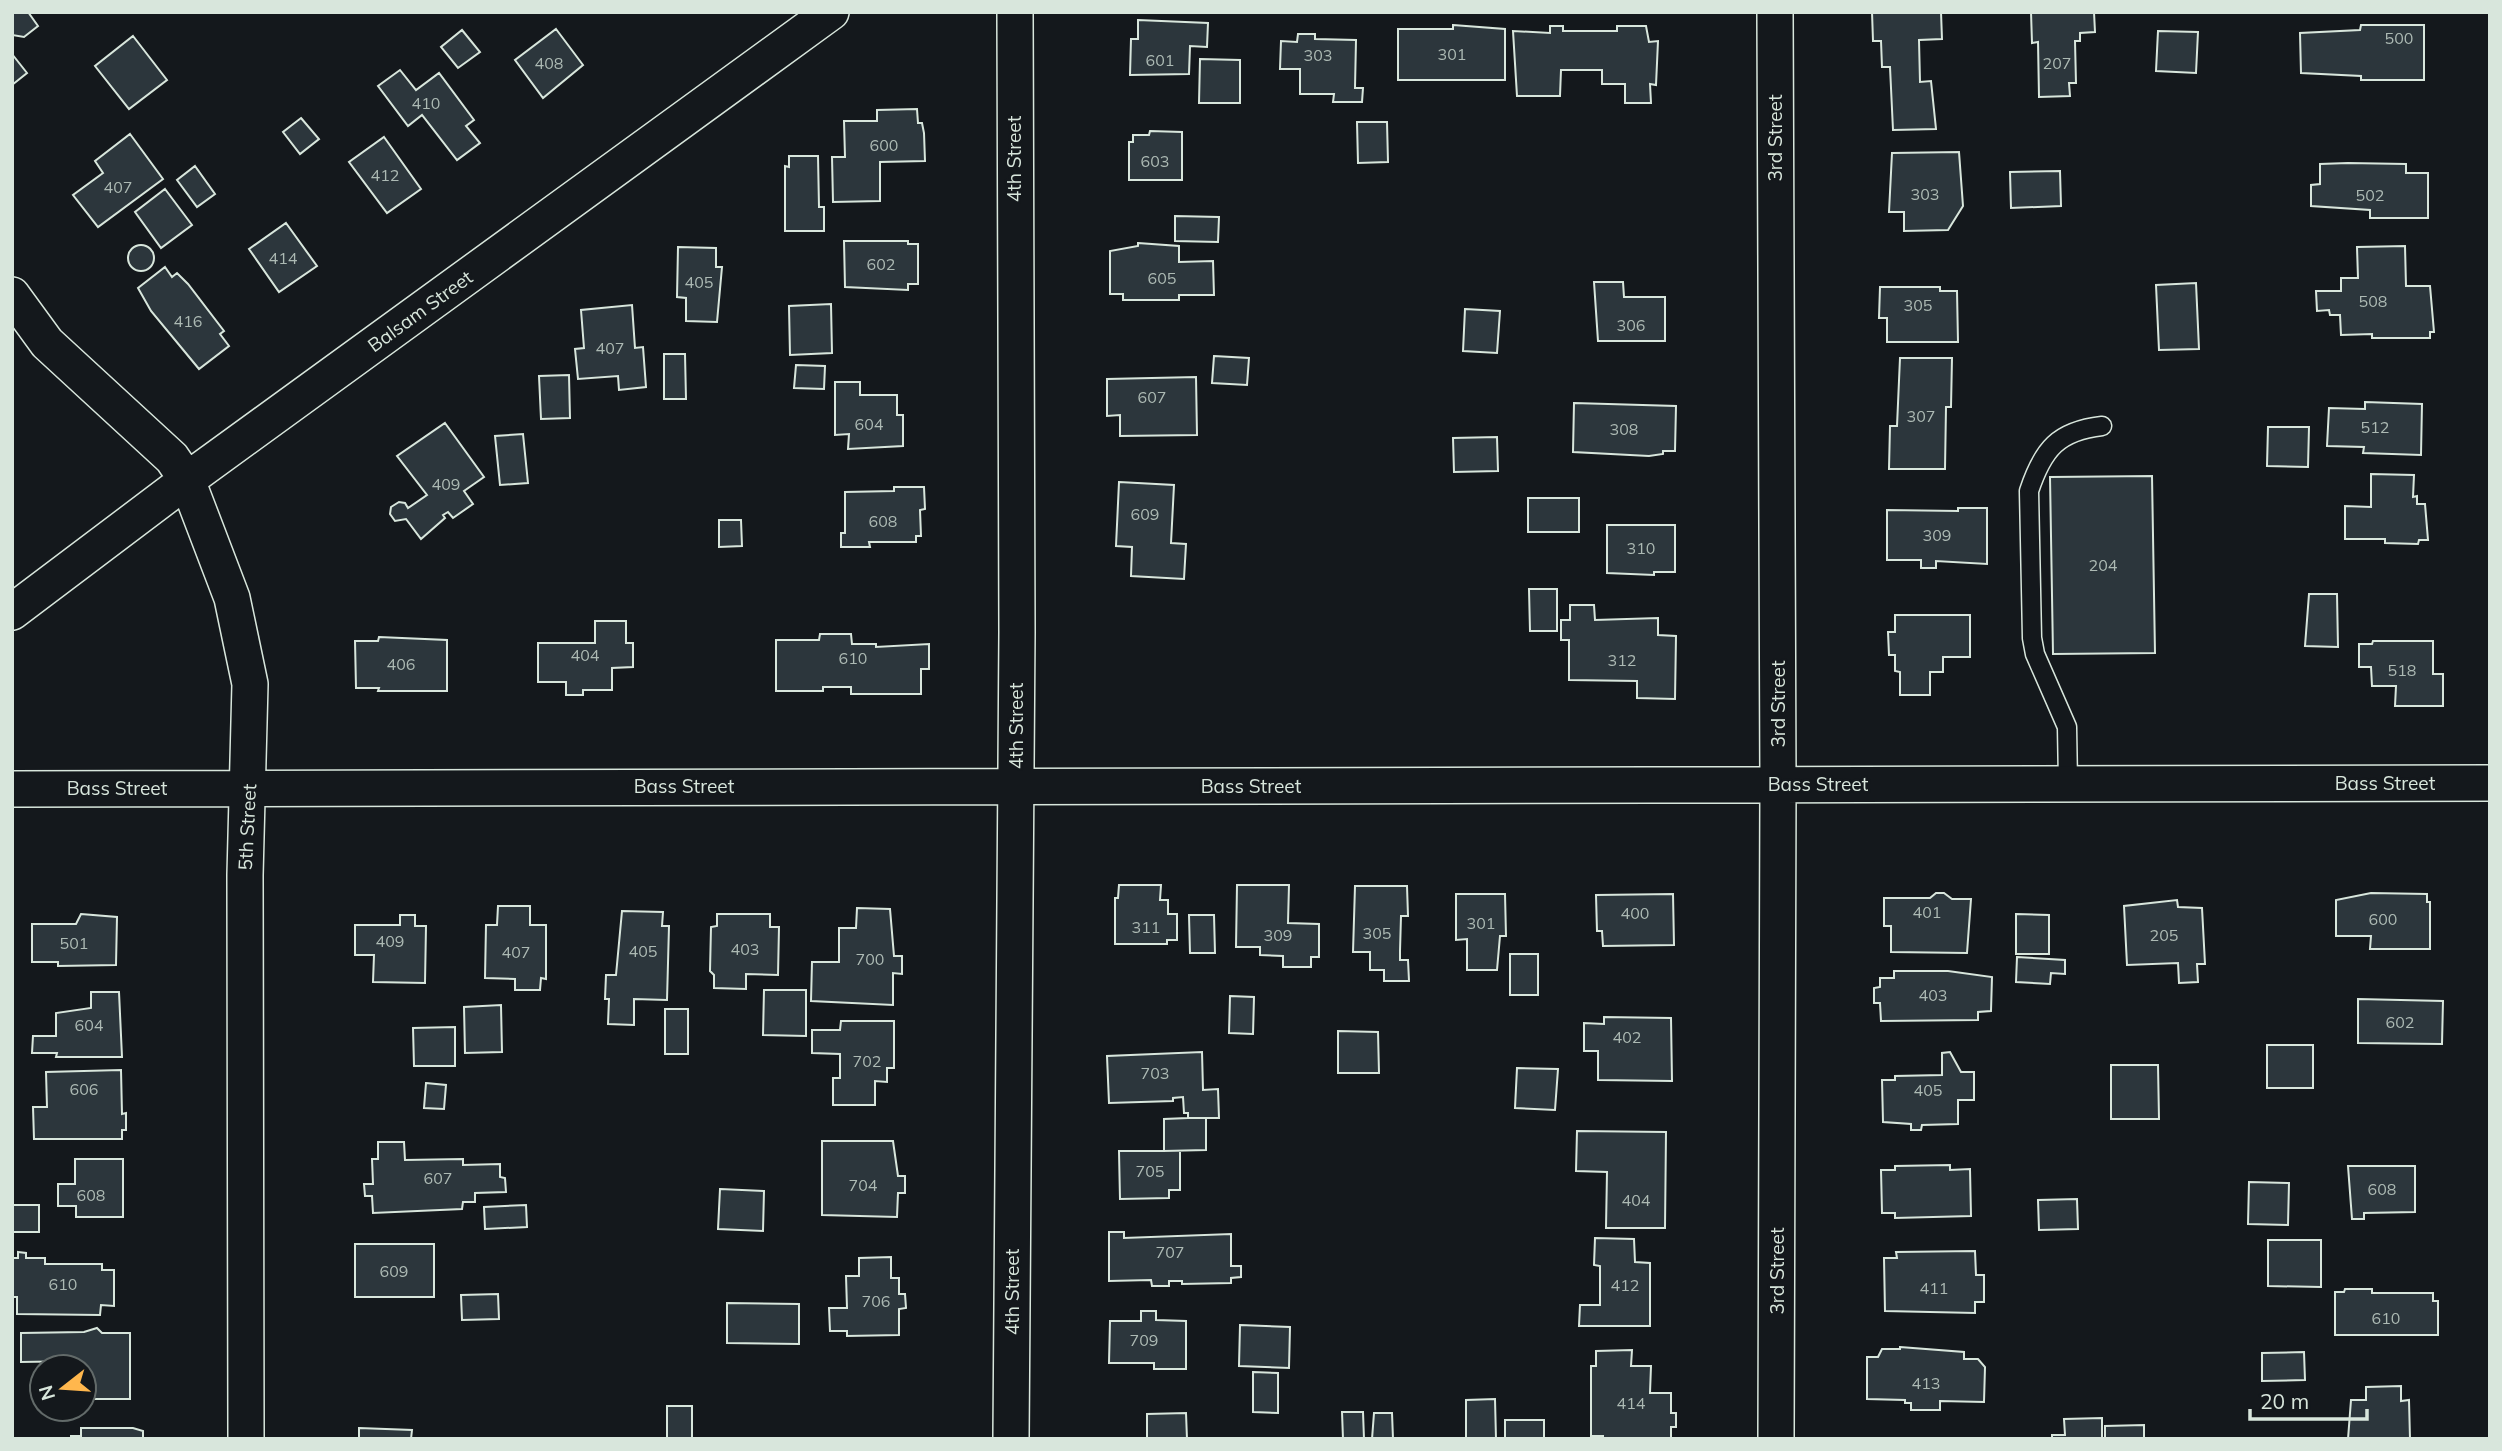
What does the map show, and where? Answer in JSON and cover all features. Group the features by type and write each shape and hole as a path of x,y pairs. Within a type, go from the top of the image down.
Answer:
{"street":[{"name":"Balsam Street","path":"12,612 187,480 831,12"},
{"name":"4th Street","path":"1011,1439 1016,786 1015,12"},
{"name":"3rd Street","path":"1775,12 1778,784 1776,1439"},
{"name":"5th Street","path":"12,295 47,342 172,458 187,480 232,598 250,684 250,787 245,875 246,1439"},
{"name":"Bass Street","path":"12,789 2490,783"}],"lane":[{"path":"2068,783 2067,727 2035,654 2032,639 2029,491 2036,468 2064,436 2076,429 2102,426"}],"building":[{"path":"12,12 28,12 38,26 24,37 12,35"},
{"path":"1872,12 1941,12 1942,39 1919,40 1920,82 1931,81 1936,129 1893,130 1890,67 1882,67 1881,41 1873,41"},
{"path":"2031,12 2094,12 2095,32 2080,33 2080,41 2075,41 2076,83 2069,83 2070,96 2039,97 2038,42 2032,43"},
{"path":"1138,20 1208,23 1207,47 1190,46 1189,74 1130,75 1131,39 1138,39"},
{"path":"1453,25 1505,29 1505,80 1398,80 1398,29 1453,29"},
{"path":"2361,25 2424,25 2424,80 2361,80 2361,76 2301,73 2300,33 2360,30"},
{"path":"1550,26 1563,26 1563,31 1617,31 1617,26 1646,26 1649,42 1658,41 1656,85 1650,84 1651,103 1625,103 1625,84 1602,84 1602,70 1561,70 1560,96 1517,96 1513,31 1550,33"},
{"path":"556,29 583,65 543,98 515,60"},
{"path":"462,30 480,52 458,68 441,47"},
{"path":"2158,31 2198,32 2196,73 2156,71"},
{"path":"1298,34 1315,34 1315,39 1356,40 1355,88 1363,88 1362,102 1333,102 1334,94 1300,94 1300,69 1280,69 1281,41 1297,42"},
{"path":"133,36 167,80 129,109 95,66"},
{"path":"12,54 27,73 12,85"},
{"path":"1200,59 1240,60 1240,103 1199,103"},
{"path":"400,70 416,90 439,73 474,120 466,126 480,143 457,160 422,115 408,126 378,86"},
{"path":"917,109 918,123 922,123 924,133 925,161 880,162 880,201 833,202 832,157 845,157 844,121 877,121 877,110"},
{"path":"301,118 319,139 300,154 283,132"},
{"path":"1357,122 1387,122 1388,162 1358,163"},
{"path":"1150,131 1182,132 1182,180 1129,180 1129,142 1133,142 1133,135 1149,135"},
{"path":"130,134 163,179 98,227 73,195 103,173 95,161"},
{"path":"384,137 421,189 387,213 349,162"},
{"path":"1959,152 1963,206 1948,230 1904,231 1904,212 1889,212 1892,153"},
{"path":"789,156 818,156 819,207 824,207 824,231 785,231 785,166 789,167"},
{"path":"2320,164 2406,164 2406,173 2428,173 2428,218 2370,218 2370,210 2311,206 2311,185 2320,184"},
{"path":"195,166 215,194 197,207 177,180"},
{"path":"2060,171 2061,206 2011,208 2010,172"},
{"path":"165,189 192,225 161,248 135,212"},
{"path":"1175,216 1219,217 1218,242 1175,241"},
{"path":"286,223 317,266 279,292 249,249"},
{"path":"844,241 908,241 908,244 918,244 918,284 908,284 908,290 845,287"},
{"path":"1138,243 1179,246 1179,262 1213,261 1214,295 1179,295 1179,300 1123,300 1123,294 1110,294 1110,251 1138,246"},
{"path":"141,245 150,249 154,258 150,267 141,271 132,267 128,258 132,249"},
{"path":"2405,246 2406,286 2430,286 2434,332 2430,332 2430,338 2341,335 2340,315 2330,315 2329,310 2317,311 2316,291 2341,291 2341,278 2358,278 2357,247"},
{"path":"678,247 716,248 716,267 722,267 717,322 686,321 686,298 677,297"},
{"path":"165,267 172,277 177,273 188,284 224,331 220,334 229,346 199,369 151,311 138,288"},
{"path":"1594,282 1623,282 1624,297 1665,297 1665,341 1598,341"},
{"path":"2196,283 2199,349 2159,350 2156,285"},
{"path":"1880,287 1940,287 1940,291 1957,291 1958,342 1887,342 1887,318 1879,318"},
{"path":"831,304 832,353 790,355 789,306"},
{"path":"632,305 635,348 643,347 646,387 619,390 618,376 578,379 575,349 584,348 581,310"},
{"path":"1465,309 1500,311 1497,353 1463,351"},
{"path":"664,354 685,354 686,399 664,399"},
{"path":"1214,356 1249,358 1247,385 1212,383"},
{"path":"1900,358 1952,358 1951,407 1946,407 1945,469 1889,469 1890,426 1897,426"},
{"path":"796,365 825,366 824,389 794,388"},
{"path":"569,375 570,418 541,419 539,376"},
{"path":"1196,377 1197,435 1120,436 1120,415 1107,416 1107,379"},
{"path":"835,382 860,382 860,395 897,395 897,415 903,415 903,446 848,449 849,434 835,435"},
{"path":"2365,402 2422,404 2421,455 2363,453 2364,447 2327,446 2329,408 2365,409"},
{"path":"1574,403 1676,406 1675,451 1663,451 1663,454 1649,456 1573,452"},
{"path":"445,423 484,477 464,491 473,504 453,518 448,512 443,515 445,518 421,539 406,519 395,521 390,514 391,507 399,502 405,503 408,508 427,495 397,456"},
{"path":"2268,427 2309,427 2308,467 2267,466"},
{"path":"523,434 528,483 500,485 495,436"},
{"path":"1497,437 1498,471 1454,472 1453,438"},
{"path":"2371,474 2414,475 2413,497 2417,496 2417,504 2425,504 2428,540 2419,540 2418,544 2385,543 2385,539 2345,539 2345,506 2371,507"},
{"path":"2152,476 2155,653 2053,654 2050,477"},
{"path":"1119,482 1174,485 1171,543 1186,544 1184,579 1131,576 1132,547 1116,546"},
{"path":"894,487 924,487 925,509 920,510 921,536 916,536 916,542 869,542 870,547 841,547 841,533 845,533 845,492 894,491"},
{"path":"1528,498 1579,498 1579,532 1528,532"},
{"path":"1958,508 1987,508 1987,564 1936,561 1936,568 1921,568 1921,560 1887,560 1887,510 1958,511"},
{"path":"719,520 741,520 742,546 719,547"},
{"path":"1607,525 1675,525 1675,572 1654,572 1654,575 1607,573"},
{"path":"1529,589 1557,589 1557,631 1530,631"},
{"path":"2309,594 2337,594 2338,647 2305,646"},
{"path":"1570,605 1594,605 1595,620 1658,618 1658,635 1676,636 1675,699 1637,698 1637,681 1569,680 1569,640 1561,640 1561,620 1570,620"},
{"path":"1895,615 1970,615 1970,657 1943,657 1943,672 1930,672 1930,695 1900,695 1900,672 1895,671 1895,655 1889,655 1888,632 1895,632"},
{"path":"595,621 626,621 626,643 633,643 633,667 612,668 612,690 583,690 583,695 566,695 566,682 538,682 538,643 595,643"},
{"path":"820,634 851,634 852,644 876,644 876,647 929,644 929,669 921,669 921,694 851,694 851,687 823,687 823,691 776,691 776,640 819,640"},
{"path":"379,637 447,640 447,691 378,691 379,688 356,688 355,641 378,641"},
{"path":"2373,641 2433,641 2433,674 2443,674 2443,706 2395,706 2396,686 2372,686 2371,667 2359,667 2359,644 2372,644"},
{"path":"1119,885 1161,885 1160,900 1168,900 1168,914 1177,914 1177,940 1167,940 1167,944 1115,944 1115,898 1118,898"},
{"path":"1237,885 1289,885 1288,923 1319,924 1319,957 1311,957 1311,967 1283,967 1283,956 1260,955 1260,947 1236,947"},
{"path":"1355,886 1407,886 1408,916 1401,916 1400,960 1408,960 1409,981 1384,981 1384,970 1370,970 1370,952 1353,952"},
{"path":"1936,893 1944,893 1952,899 1971,899 1967,953 1891,952 1891,926 1884,926 1884,898 1930,898"},
{"path":"2371,893 2427,894 2427,902 2430,902 2430,949 2370,949 2371,936 2336,936 2336,900"},
{"path":"1456,894 1505,894 1506,936 1500,936 1497,970 1467,970 1467,939 1456,940"},
{"path":"1673,894 1674,945 1603,946 1602,931 1597,931 1596,895"},
{"path":"2177,900 2178,907 2202,908 2205,964 2197,964 2198,982 2179,983 2178,963 2127,965 2124,906"},
{"path":"498,906 530,906 530,925 546,925 546,979 541,978 540,990 515,990 515,979 485,978 486,925 497,925"},
{"path":"857,908 890,909 894,956 902,956 902,974 893,973 893,1005 811,1001 812,962 839,962 839,928 856,928"},
{"path":"622,911 663,912 662,926 669,926 667,1000 634,999 634,1025 608,1024 609,999 605,999 606,975 616,975"},
{"path":"81,914 117,917 116,965 58,966 58,962 32,962 32,924 76,924"},
{"path":"717,914 770,914 770,927 779,927 778,975 746,974 746,989 714,988 714,975 710,971 711,927 717,926"},
{"path":"2016,914 2049,915 2049,954 2016,954"},
{"path":"400,915 415,915 415,926 426,926 425,983 373,982 374,955 355,955 355,925 400,925"},
{"path":"1189,915 1214,915 1215,953 1190,953"},
{"path":"1510,954 1538,954 1538,995 1510,995"},
{"path":"2017,957 2065,960 2065,974 2051,973 2050,984 2016,982"},
{"path":"1894,971 1948,971 1992,977 1991,1011 1978,1012 1978,1020 1881,1021 1880,1003 1874,1003 1874,988 1880,987 1880,978 1894,978"},
{"path":"764,990 806,990 806,1036 763,1035"},
{"path":"91,992 119,992 122,1057 56,1057 57,1053 32,1053 33,1036 56,1036 56,1013 91,1008"},
{"path":"1230,996 1254,997 1253,1034 1229,1033"},
{"path":"2358,999 2443,1001 2442,1044 2358,1043"},
{"path":"501,1005 502,1052 465,1053 464,1007"},
{"path":"665,1009 688,1009 688,1054 665,1054"},
{"path":"1604,1017 1671,1018 1672,1081 1598,1080 1598,1051 1584,1051 1584,1023 1604,1024"},
{"path":"841,1021 894,1021 894,1068 887,1068 887,1082 875,1081 875,1105 833,1105 833,1078 840,1078 840,1054 812,1053 812,1030 840,1030"},
{"path":"455,1027 455,1066 414,1066 413,1028"},
{"path":"1338,1031 1378,1032 1379,1073 1338,1073"},
{"path":"2267,1045 2313,1045 2313,1088 2267,1088"},
{"path":"1202,1052 1203,1090 1218,1089 1219,1118 1188,1118 1188,1113 1184,1113 1183,1097 1173,1098 1173,1101 1109,1103 1107,1056"},
{"path":"1950,1052 1961,1072 1974,1072 1974,1100 1958,1100 1958,1124 1922,1125 1921,1130 1911,1130 1911,1124 1883,1122 1882,1080 1895,1080 1895,1076 1942,1075 1942,1053"},
{"path":"2111,1065 2158,1065 2159,1119 2111,1119"},
{"path":"1517,1068 1558,1069 1555,1110 1515,1108"},
{"path":"121,1070 122,1114 126,1113 126,1130 122,1130 122,1139 34,1139 33,1107 47,1107 46,1072"},
{"path":"426,1083 446,1085 444,1109 424,1108"},
{"path":"1206,1118 1206,1150 1164,1151 1164,1119"},
{"path":"1577,1131 1666,1132 1665,1228 1606,1228 1607,1172 1576,1171"},
{"path":"822,1141 893,1141 898,1176 905,1176 905,1193 898,1193 897,1217 822,1215"},
{"path":"378,1142 404,1142 405,1160 463,1159 463,1165 500,1164 500,1177 505,1178 506,1192 475,1193 475,1202 463,1202 462,1209 373,1213 372,1196 365,1196 364,1184 373,1184 372,1159 378,1159"},
{"path":"1119,1151 1180,1151 1180,1190 1169,1190 1169,1198 1120,1199"},
{"path":"75,1159 123,1159 123,1217 76,1217 76,1206 58,1206 58,1184 75,1184"},
{"path":"1950,1165 1950,1170 1970,1169 1971,1216 1895,1218 1895,1213 1882,1213 1881,1170 1895,1170 1895,1166"},
{"path":"2348,1166 2415,1166 2415,1212 2364,1213 2364,1219 2352,1219"},
{"path":"2249,1182 2289,1183 2288,1225 2248,1224"},
{"path":"720,1189 764,1191 763,1231 718,1229"},
{"path":"2077,1199 2078,1229 2039,1230 2038,1200"},
{"path":"12,1205 39,1205 39,1232 12,1232"},
{"path":"526,1205 527,1227 485,1229 484,1207"},
{"path":"1109,1232 1124,1232 1124,1238 1231,1234 1231,1266 1241,1266 1241,1277 1231,1278 1231,1283 1182,1284 1182,1281 1169,1281 1169,1286 1152,1286 1151,1280 1109,1281"},
{"path":"1595,1238 1634,1239 1635,1262 1650,1263 1650,1326 1579,1326 1580,1305 1600,1305 1600,1266 1594,1265"},
{"path":"2268,1240 2321,1240 2321,1287 2268,1286"},
{"path":"355,1244 434,1244 434,1297 355,1297"},
{"path":"1975,1251 1976,1275 1984,1275 1984,1302 1975,1302 1975,1313 1885,1311 1884,1258 1897,1258 1896,1252"},
{"path":"18,1252 26,1253 26,1258 45,1258 45,1264 102,1264 102,1270 114,1270 114,1306 101,1305 100,1315 17,1314 17,1297 12,1297 12,1258 18,1258"},
{"path":"891,1257 891,1278 899,1278 899,1294 905,1294 906,1308 899,1309 899,1335 847,1336 847,1331 830,1331 829,1308 847,1308 846,1276 859,1276 859,1258"},
{"path":"2345,1289 2372,1289 2372,1293 2433,1293 2433,1301 2438,1301 2438,1335 2335,1335 2335,1292 2344,1292"},
{"path":"498,1294 499,1319 462,1320 461,1295"},
{"path":"727,1303 799,1304 799,1344 727,1343"},
{"path":"1141,1311 1156,1311 1156,1320 1186,1321 1186,1369 1154,1369 1154,1363 1109,1363 1110,1321 1141,1321"},
{"path":"1240,1325 1290,1327 1289,1368 1239,1366"},
{"path":"97,1328 102,1333 130,1333 130,1399 98,1399 98,1353 28,1353 28,1362 21,1362 21,1333 84,1332"},
{"path":"1900,1347 1964,1352 1964,1359 1978,1359 1985,1367 1984,1402 1940,1401 1940,1410 1911,1410 1911,1403 1905,1403 1905,1400 1867,1399 1867,1357 1878,1357 1882,1349"},
{"path":"1632,1350 1631,1366 1651,1366 1650,1393 1671,1393 1671,1413 1676,1413 1676,1427 1671,1427 1671,1439 1603,1439 1603,1436 1591,1436 1591,1366 1596,1366 1596,1351"},
{"path":"2304,1352 2305,1380 2262,1381 2262,1353"},
{"path":"1253,1372 1278,1373 1278,1413 1253,1412"},
{"path":"2401,1386 2401,1401 2409,1400 2410,1439 2348,1439 2351,1400 2366,1400 2366,1387"},
{"path":"1495,1399 1496,1439 1466,1439 1466,1400"},
{"path":"667,1406 692,1406 692,1439 667,1439"},
{"path":"1342,1412 1363,1412 1364,1439 1343,1439"},
{"path":"1186,1413 1187,1439 1147,1439 1147,1414"},
{"path":"1374,1413 1392,1413 1393,1439 1372,1439"},
{"path":"2102,1418 2102,1439 2052,1439 2052,1435 2065,1435 2064,1419"},
{"path":"1505,1420 1544,1420 1544,1439 1505,1439"},
{"path":"2144,1425 2144,1439 2105,1439 2105,1426"},
{"path":"81,1428 133,1428 143,1431 143,1439 71,1439 71,1436 81,1436"},
{"path":"359,1428 412,1430 411,1439 359,1439"}]}
